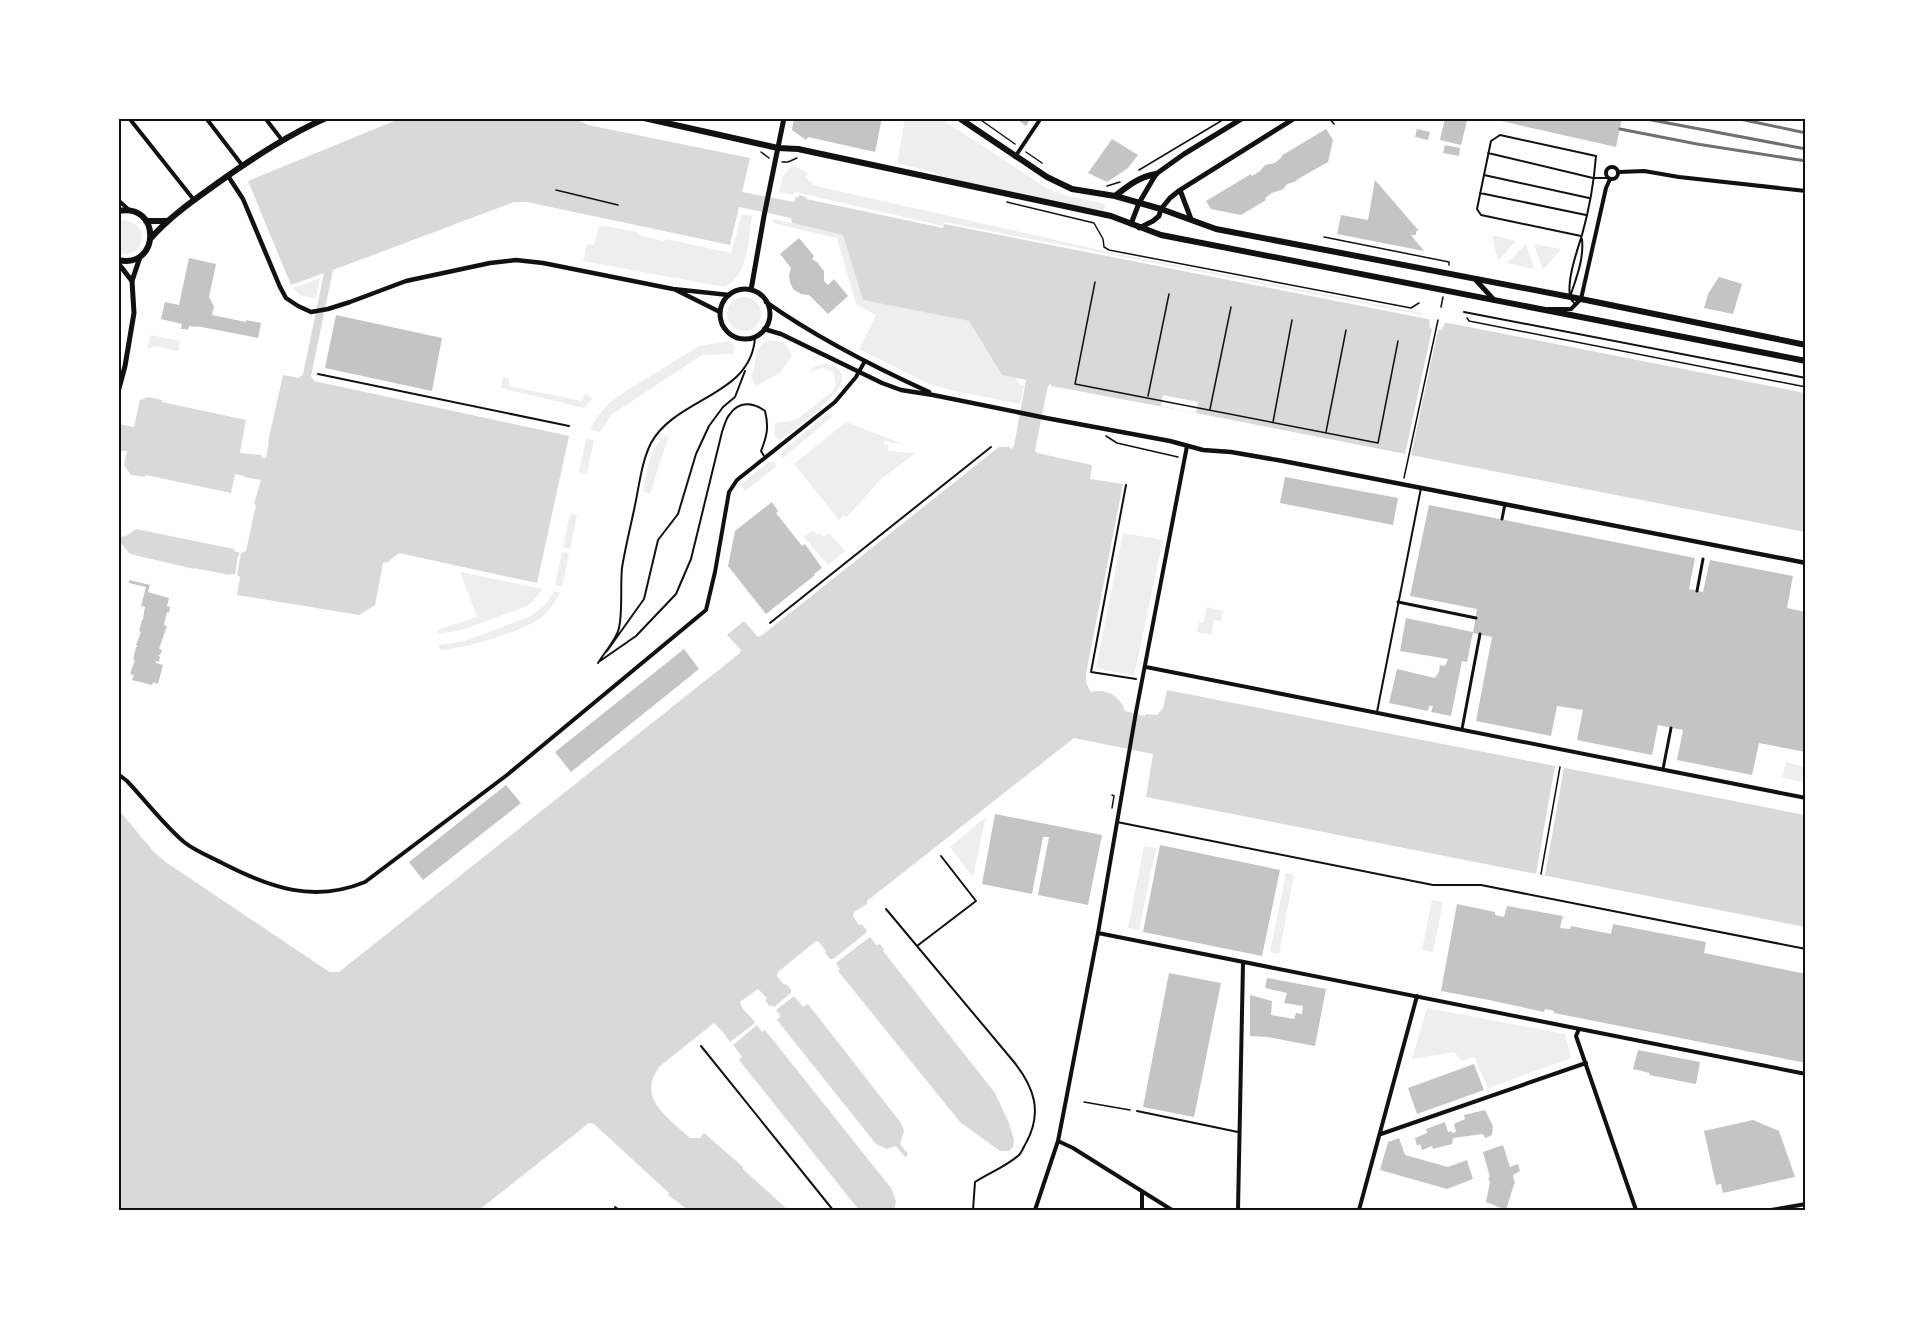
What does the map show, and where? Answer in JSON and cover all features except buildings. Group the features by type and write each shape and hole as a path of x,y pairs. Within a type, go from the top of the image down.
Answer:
{"main road":[{"path":"151,238 167,221 242,165 315,121 326,118"},
{"path":"644,118 1109,216 1161,235 1806,361"},
{"path":"752,290 768,194 784,118"},
{"path":"959,118 1015,157 1072,189 1115,196 1161,209 1216,229 1806,345"},
{"path":"1131,224 1139,203 1156,174 1243,118"},
{"path":"1139,228 1159,216 1161,209 1180,190 1295,118"},
{"path":"1115,196 1136,179 1156,174"},
{"path":"1180,190 1191,219"},
{"path":"118,211 130,210 139,214 146,221 151,238 149,246 140,257 132,281 134,313 118,392"},
{"path":"146,221 167,221"},
{"path":"118,261 132,261 140,257"},
{"path":"118,261 132,281"},
{"path":"1475,279 1494,301"},
{"path":"740,290 752,290 766,302 769,316 764,329 755,336 743,339 729,333 724,327 720,312 724,299 729,295 740,290"}],"street":[{"path":"129,118 194,200"},
{"path":"206,118 242,165"},
{"path":"266,118 282,140"},
{"path":"1015,157 1041,118"},
{"path":"1543,310 1571,309 1581,299 1609,178 1606,172 1610,167 1616,167 1619,172"},
{"path":"1619,172 1644,171 1806,191"},
{"path":"1609,178 1616,178 1619,172"},
{"path":"228,176 243,199 279,287 286,298 311,312 328,309 406,281 490,263 516,260 673,289 729,295"},
{"path":"118,200 130,210"},
{"path":"673,289 720,312"},
{"path":"766,302 865,361 933,395"},
{"path":"764,329 781,334 901,390 1187,446 1283,461 1806,563"},
{"path":"118,774 184,842 243,874 272,886 311,892 347,889 365,882 507,776 706,610 729,492 737,480 835,402 856,377 865,361"},
{"path":"1035,1210 1058,1140 1187,446"},
{"path":"1502,519 1505,504"},
{"path":"1697,591 1703,560"},
{"path":"1398,602 1476,618"},
{"path":"1462,729 1480,634"},
{"path":"1146,667 1806,798"},
{"path":"1663,771 1671,728"},
{"path":"1098,933 1806,1074"},
{"path":"1238,1210 1243,963"},
{"path":"1359,1210 1418,996"},
{"path":"1579,1029 1576,1036 1636,1210"},
{"path":"1380,1134 1586,1064"},
{"path":"1058,1140 1172,1210"},
{"path":"1142,1192 1142,1210"},
{"path":"1771,1210 1806,1204"}],"lane":[{"path":"1576,305 1570,297 1572,269 1581,236 1590,198 1596,156 1500,135 1491,141 1476,209 1481,215 1581,236"},
{"path":"1488,153 1593,178 1609,178"},
{"path":"1484,175 1590,198"},
{"path":"1480,193 1586,215"},
{"path":"1570,297 1583,249 1581,236"},
{"path":"1464,312 1806,378"},
{"path":"598,663 622,633 644,599 658,540 678,514 696,454 709,426 723,407 735,397 755,344 755,336"},
{"path":"598,663 619,630 622,567 645,461 651,444 660,430 676,417 734,381 746,369"},
{"path":"318,374 569,426"},
{"path":"598,663 636,636 676,594 691,559 722,432 730,414 742,404 753,404 765,411 768,434 761,451 765,457"},
{"path":"770,622 991,447"},
{"path":"1126,484 1091,672 1136,680"},
{"path":"1377,712 1421,488"},
{"path":"1117,822 1433,885 1481,885 1806,949"},
{"path":"917,946 976,901 941,856"},
{"path":"886,909 1026,1077 1032,1090 1035,1121 1030,1135 1020,1154 975,1182 973,1210"},
{"path":"701,1046 833,1210"},
{"path":"1137,1111 1238,1132"},
{"path":"615,1207 619,1210"}],"path":[{"path":"978,118 1044,165"},
{"path":"1134,173 1226,118"},
{"path":"1329,118 1334,124"},
{"path":"776,160 786,162 800,157"},
{"path":"1105,186 1116,184 1126,178"},
{"path":"556,190 618,205"},
{"path":"1004,202 1094,222 1103,239 1104,247 1109,250 1411,308 1419,303"},
{"path":"1324,237 1449,262"},
{"path":"1095,282 1075,384 1378,443 1398,341"},
{"path":"1441,307 1444,290"},
{"path":"1148,397 1169,294"},
{"path":"1210,410 1231,307"},
{"path":"1464,312 1469,321 1806,387"},
{"path":"1273,422 1293,320"},
{"path":"1404,480 1438,320"},
{"path":"1326,432 1346,330"},
{"path":"1095,427 1117,443 1179,457"},
{"path":"1541,874 1560,767"},
{"path":"1112,795 1114,796 1112,807"},
{"path":"1084,1102 1137,1111"}],"shaded area":[{"path":"399,119 576,119 588,125 750,158 742,192 794,202 799,195 806,199 943,228 944,224 1805,393 1805,532 1051,386 1051,384 1048,386 1035,450 1037,453 1092,465 1090,479 1123,484 1086,674 1086,683 1091,692 1102,691 1112,694 1120,701 1125,711 1145,716 1146,714 1157,715 1163,708 1167,690 1805,815 1805,927 1146,797 1153,754 1074,738 854,912 853,916 859,925 861,924 867,930 866,933 833,959 830,959 816,941 778,972 777,976 784,985 786,984 791,989 791,993 774,1007 772,1005 770,1007 765,1000 767,998 758,989 740,1002 742,1008 755,1023 730,1042 714,1023 660,1066 653,1077 651,1088 653,1098 665,1115 690,1138 700,1138 704,1133 788,1210 688,1210 668,1195 669,1193 594,1124 589,1123 479,1210 119,1210 118,809 153,851 167,863 325,969 330,972 339,972 740,653 741,650 727,635 744,621 758,637 761,636 999,447 1011,449 1014,446 1026,380 1002,375 969,321 863,300 843,235 792,223 791,218 739,207 730,245 527,202 514,202 333,270 311,376 314,381 569,436 537,583 399,553 388,562 383,563 375,605 359,615 237,595 240,577 237,575 241,553 246,551 256,505 254,504 261,480 235,474 231,493 146,475 145,477 131,475 124,465 127,451 119,451 119,424 134,427 140,400 148,397 162,400 162,402 246,420 240,453 261,455 266,458 283,375 299,378 303,374 324,273 291,285 248,181"},
{"path":"905,119 941,119 1048,189 1105,204 1104,211 940,177 936,173 897,163"},
{"path":"792,165 807,172 805,178 812,182 812,185 1118,254 1422,313 1422,315 944,222 943,226 795,192 794,195 779,192 783,176"},
{"path":"742,214 752,216 746,256 738,274 724,287 583,261 587,244 594,245 599,225 637,232 638,235 664,241 666,239 731,253"},
{"path":"774,219 843,235 864,300 969,321 1002,375 1015,377 1020,385 1024,386 1020,404 929,384 859,349 876,315 856,304 837,238 773,223"},
{"path":"126,220 134,223 142,235 139,247 128,254 119,253 118,221"},
{"path":"1492,235 1516,241 1498,261"},
{"path":"1526,244 1534,269 1507,263"},
{"path":"1534,244 1561,249 1543,270"},
{"path":"320,278 316,299 300,295 292,288"},
{"path":"744,297 756,302 761,314 756,326 744,331 732,326 727,314 732,302"},
{"path":"151,335 180,341 178,351 154,346 147,350"},
{"path":"766,340 784,342 792,355 780,373 756,386 751,377 757,351"},
{"path":"728,341 735,347 733,354 702,355 611,415 600,432 590,430 609,403 626,391 699,346"},
{"path":"826,364 837,367 842,375 839,387 815,412 780,440 774,435 775,423 796,420 833,391 836,384 833,372 822,368 810,371 816,366"},
{"path":"503,377 509,379 509,386 582,401 586,393 592,399 584,408 501,388"},
{"path":"827,414 833,416 782,459 782,451"},
{"path":"846,422 903,444 884,441 884,445 888,445 888,451 916,453 882,478 847,517 843,515 839,520 794,464"},
{"path":"669,434 650,494 643,491 650,459 657,445"},
{"path":"586,439 594,440 587,474 579,472"},
{"path":"769,462 774,462 777,466 745,491 740,485"},
{"path":"570,514 577,515 570,549 563,547"},
{"path":"136,529 234,549 240,553 235,574 194,569 130,554 119,541 119,537 126,536"},
{"path":"813,530 817,535 820,533 824,537 829,533 845,551 828,565 804,537"},
{"path":"1123,533 1163,540 1134,676 1096,668"},
{"path":"562,552 569,553 562,587 555,585"},
{"path":"460,572 542,589 527,606 462,630 439,634 437,630 477,617"},
{"path":"554,591 560,593 548,611 535,622 494,638 440,650 439,645 465,641 531,616 546,604"},
{"path":"1207,607 1223,611 1221,621 1214,620 1211,635 1197,632 1199,622 1203,623"},
{"path":"1786,762 1805,767 1805,783 1782,777"},
{"path":"986,817 973,877 950,847"},
{"path":"1144,846 1156,848 1139,930 1128,928"},
{"path":"1286,873 1294,875 1279,954 1270,952"},
{"path":"1432,900 1443,902 1433,952 1422,950"},
{"path":"870,937 876,945 880,944 883,951 995,1093 1014,1140 1013,1147 1009,1151 1000,1151 960,1122 838,971 840,969 836,963"},
{"path":"794,996 803,1007 808,1004 901,1123 904,1131 900,1144 908,1154 905,1157 896,1146 887,1149 876,1144 777,1020 781,1016 776,1010"},
{"path":"1427,1008 1565,1034 1571,1058 1488,1088 1474,1057 1462,1061 1454,1052 1412,1059"},
{"path":"757,1025 762,1032 765,1030 891,1188 896,1201 894,1210 859,1210 739,1060 742,1057 733,1045"}],"pier":[{"path":"1429,318 1446,322 1441,330 1438,330 1411,455 1405,454 1432,329"},
{"path":"1163,395 1198,402 1196,413 1161,406"},
{"path":"1555,766 1564,768 1545,875 1536,874"}],"railway":[{"path":"1641,118 1806,149"},
{"path":"1735,118 1806,133"},
{"path":"1620,129 1806,161"}]}
